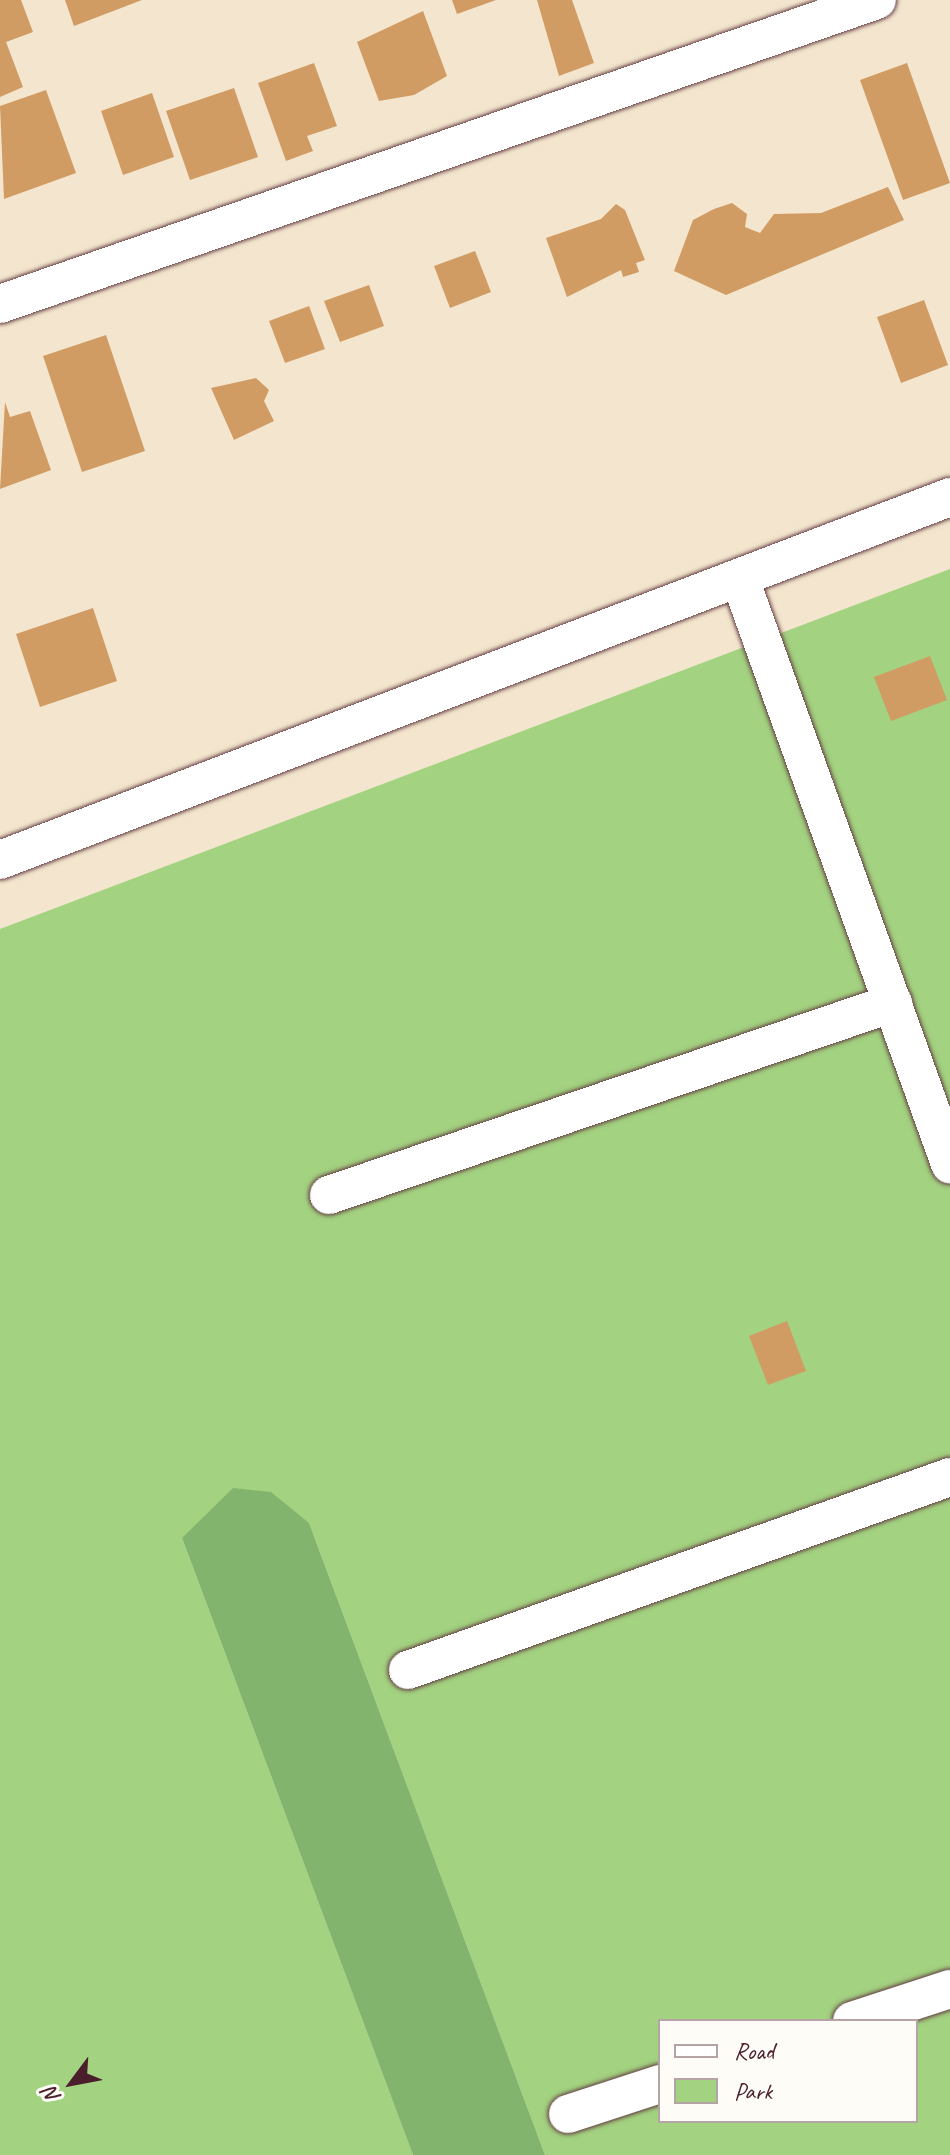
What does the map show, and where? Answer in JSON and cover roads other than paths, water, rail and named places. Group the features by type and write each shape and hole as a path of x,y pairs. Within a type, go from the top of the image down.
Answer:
{"street":[{"path":"0,304 877,0"},
{"path":"0,860 950,497"},
{"path":"740,579 950,1164"},
{"path":"329,1195 893,1003"},
{"path":"408,1670 950,1477"},
{"path":"858,2019 950,1989"},
{"path":"568,2114 658,2085"}]}
